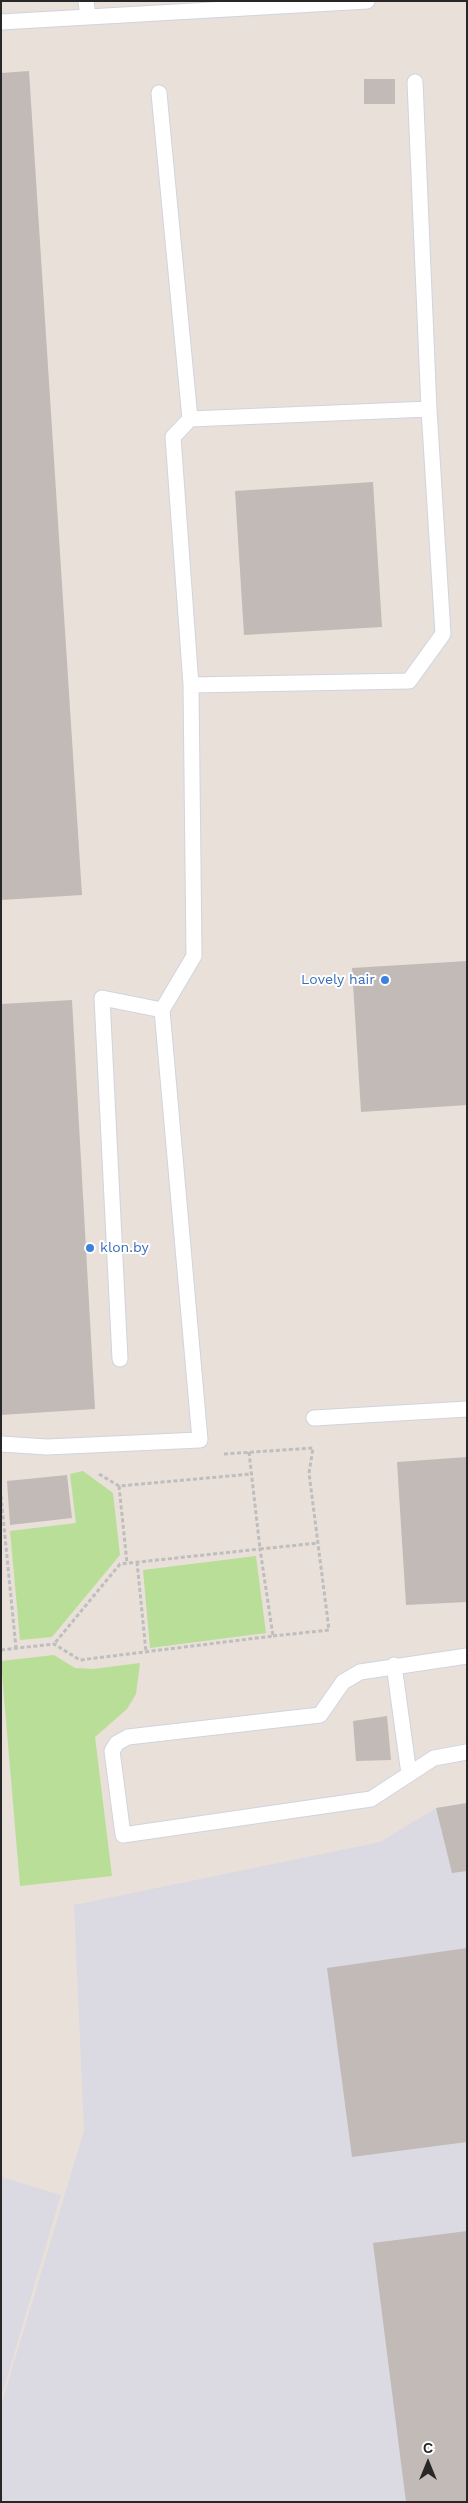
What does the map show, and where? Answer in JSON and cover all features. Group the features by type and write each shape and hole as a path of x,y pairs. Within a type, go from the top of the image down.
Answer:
{"lane":[{"path":"86,1 88,17"},
{"path":"1,22 229,5 366,1"},
{"path":"191,685 409,681 443,634 429,409 415,82"},
{"path":"159,93 190,419"},
{"path":"1,1444 47,1447 200,1440 162,1010 194,956 191,685 173,437 190,419 429,409"},
{"path":"120,1358 102,998 162,1010"},
{"path":"314,1418 467,1408"},
{"path":"467,1656 394,1665 360,1672 342,1682 320,1715 128,1737 117,1743 112,1751 123,1835 371,1799 434,1758 467,1752"},
{"path":"394,1665 409,1774"}],"path":[{"path":"1,1650 54,1644 80,1660 329,1630 309,1473 313,1448 220,1454"},
{"path":"249,1452 272,1636"},
{"path":"92,1469 119,1486 252,1474"},
{"path":"119,1486 127,1564"},
{"path":"1,1496 16,1648"},
{"path":"54,1644 120,1564 318,1543"},
{"path":"137,1562 146,1652"}],"shaded area":[{"path":"467,1803 467,2502 1,2502 1,2405 84,2131 74,1905 380,1842 436,1808"},
{"path":"1,2177 61,2195 1,2398"}],"green space":[{"path":"83,1471 113,1493 120,1555 52,1637 20,1640 10,1531 76,1523 70,1474"},
{"path":"256,1556 266,1633 150,1648 143,1570"},
{"path":"54,1655 75,1668 93,1669 140,1663 136,1694 127,1709 95,1737 112,1876 20,1886 1,1661"}],"building":[{"path":"29,71 82,895 1,900 1,73"},
{"path":"364,79 395,79 395,104 364,104"},
{"path":"373,482 382,627 244,635 235,491"},
{"path":"467,961 467,1105 361,1112 352,968"},
{"path":"72,1000 95,1409 1,1415 1,1004"},
{"path":"467,1457 467,1602 406,1605 397,1462"},
{"path":"67,1475 72,1518 10,1525 7,1481"},
{"path":"387,1716 391,1760 356,1761 353,1721"},
{"path":"467,1803 467,1871 452,1873 436,1808"},
{"path":"467,1948 467,2142 352,2157 327,1968"},
{"path":"467,2231 467,2502 406,2502 373,2243"}],"place":[{"name":"Lovely hair","path":"385,980"},
{"name":"klon.by","path":"90,1248"}]}
